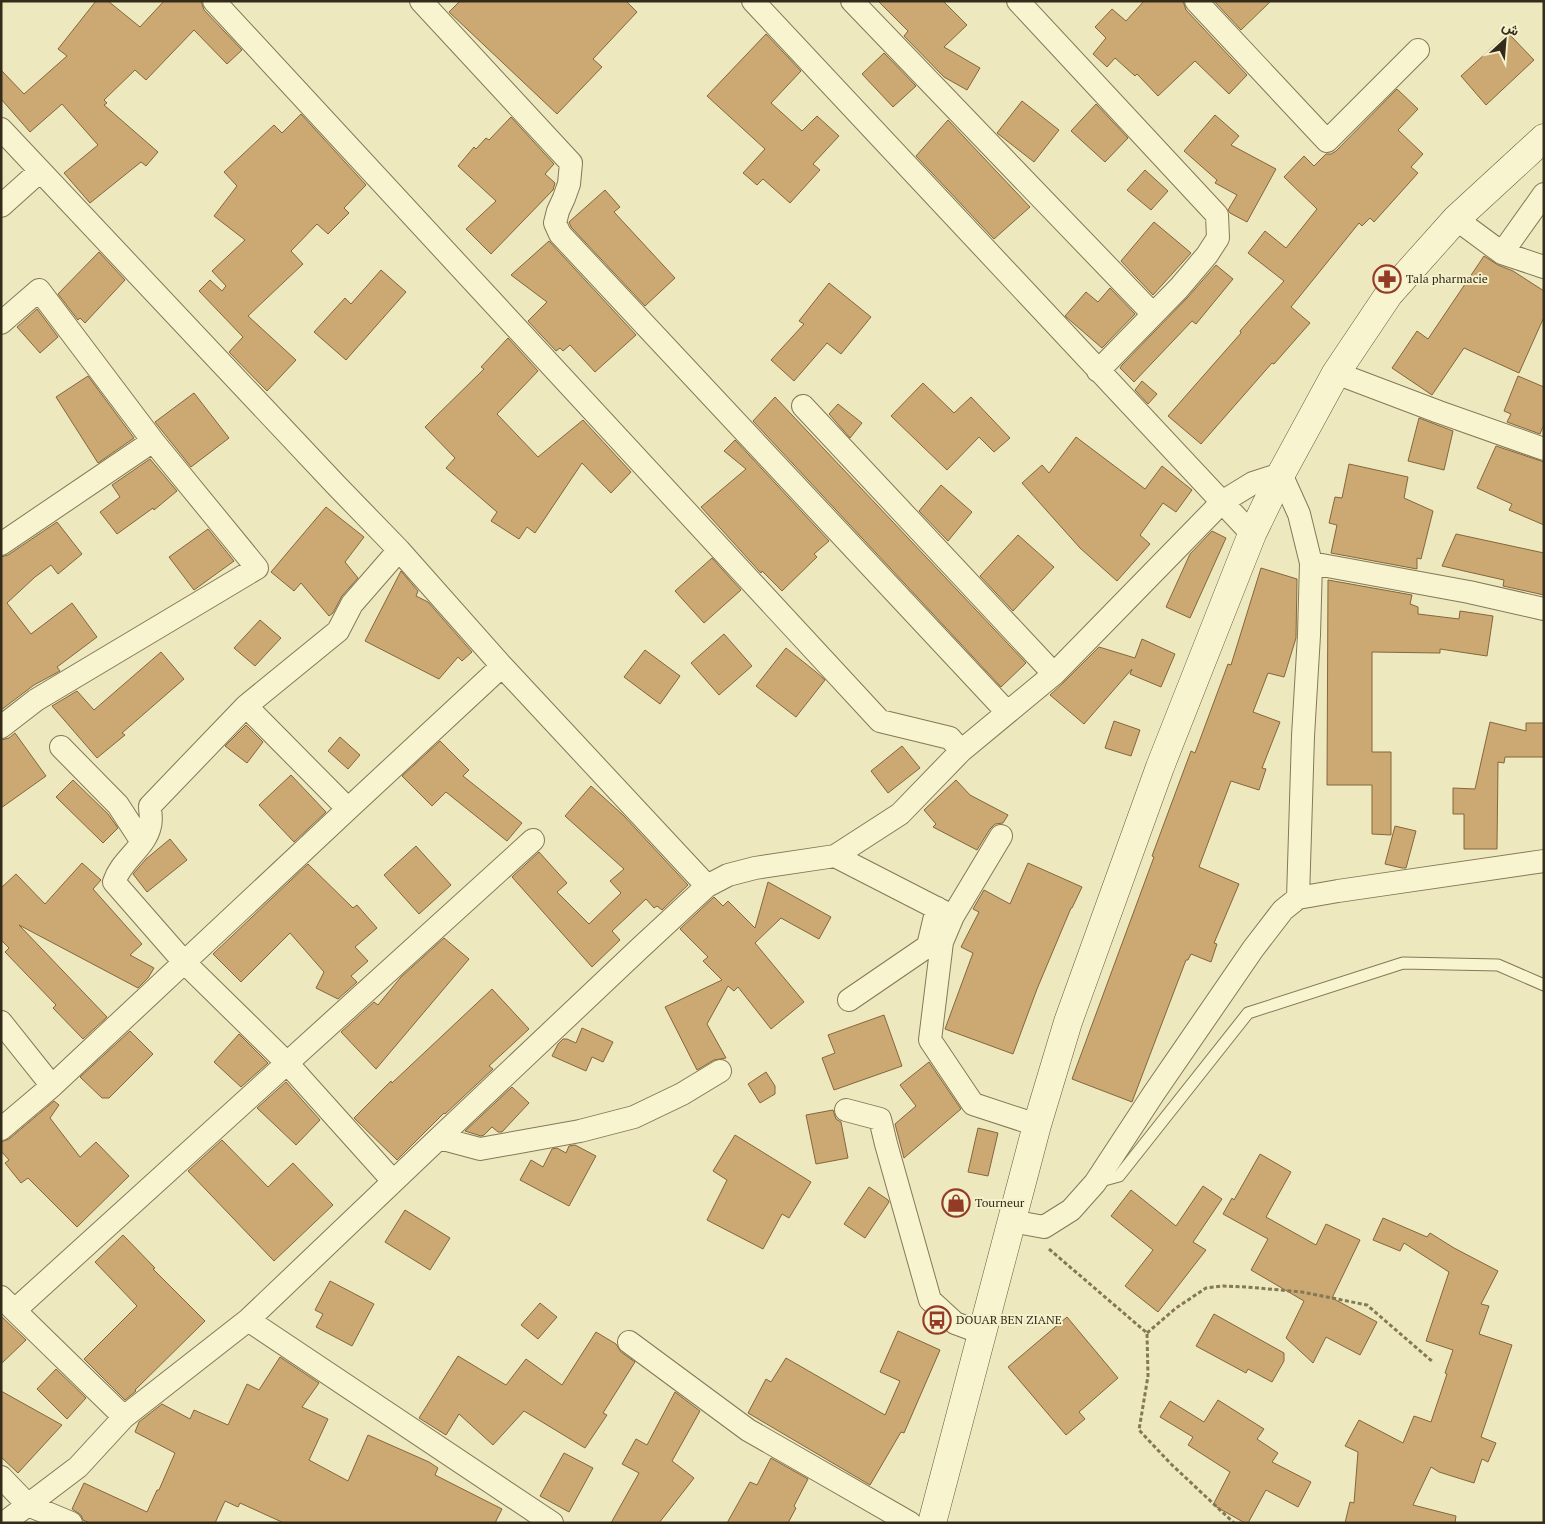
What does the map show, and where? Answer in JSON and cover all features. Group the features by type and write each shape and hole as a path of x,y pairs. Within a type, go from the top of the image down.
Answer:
{"main road":[{"path":"932,1523 1037,1124 1068,1022 1160,767 1252,534 1281,474 1336,373 1389,294 1456,219 1544,138"}],"street":[{"path":"214,1 880,721 950,738 961,751"},
{"path":"421,1 571,163 569,184 558,211 556,223 560,234 1007,712"},
{"path":"753,1 1252,534"},
{"path":"852,1 1153,314"},
{"path":"1018,1 1217,215 1218,238 1207,255 1179,288 1098,371"},
{"path":"1196,1 1327,141 1418,50"},
{"path":"1,129 399,550 502,666 707,886"},
{"path":"1,206 40,170"},
{"path":"1502,253 1544,194"},
{"path":"1456,219 1502,253 1544,267"},
{"path":"1,322 39,290 153,441 256,568 36,700 1,727"},
{"path":"1336,373 1439,412 1544,448"},
{"path":"803,406 1054,674"},
{"path":"1,544 153,441"},
{"path":"4,1523 78,1468 124,1417 248,1320 707,886 728,875 755,868 835,856 900,814 961,751 1054,674 1222,502 1252,483 1281,474 1299,514 1311,563 1309,635 1302,745 1298,898"},
{"path":"393,1181 287,1064 184,962 114,882 117,872 142,842 150,826 150,806 246,706 338,631 352,604 399,550"},
{"path":"1311,563 1469,592 1544,609"},
{"path":"1,1129 52,1086 502,666"},
{"path":"246,706 348,809"},
{"path":"61,747 118,805 142,842"},
{"path":"849,1000 928,946 945,912 1001,836"},
{"path":"124,1417 8,1304 287,1064 533,840"},
{"path":"835,856 945,912"},
{"path":"1011,1221 1044,1227 1071,1210 1095,1182 1154,1094 1283,910 1298,898 1544,861"},
{"path":"945,912 930,1040 973,1104 1037,1124"},
{"path":"1,1022 52,1086"},
{"path":"439,1138 480,1149 580,1130 634,1117 682,1094 720,1071"},
{"path":"846,1110 880,1119 930,1300 955,1323 982,1333"},
{"path":"248,1320 552,1523"},
{"path":"629,1342 748,1430 910,1523"},
{"path":"1,1477 28,1505 72,1523"}],"lane":[{"path":"1095,1182 1119,1176 1248,1013 1402,963 1498,965 1544,985"}],"path":[{"path":"1004,1250 1049,1249 1147,1332 1148,1376 1139,1430 1171,1464 1234,1523"},
{"path":"1147,1332 1176,1308 1206,1288 1223,1286 1302,1292 1367,1305 1434,1362"}],"building":[{"path":"96,1 108,1 140,27 164,1 201,1 204,10 242,50 227,64 194,30 146,80 135,70 104,100 107,103 104,105 158,152 146,166 141,162 90,203 64,173 98,145 62,104 30,132 1,99 1,70 24,94 67,56 58,49"},
{"path":"460,1 626,1 637,12 593,59 602,67 557,114 449,12"},
{"path":"878,1 943,1 967,25 944,47 980,68 967,90 944,77 904,36 908,31"},
{"path":"1144,1 1183,1 1186,10 1247,75 1229,94 1195,61 1158,96 1137,74 1135,76 1115,58 1107,67 1093,54 1106,38 1095,27 1112,9 1126,21"},
{"path":"1214,1 1271,1 1241,30"},
{"path":"1508,33 1534,60 1486,105 1461,76"},
{"path":"766,34 801,71 771,103 802,131 817,116 839,136 813,164 820,170 790,203 763,179 757,185 743,173 765,149 707,96"},
{"path":"884,53 916,86 893,107 862,74"},
{"path":"1397,89 1418,109 1398,130 1423,154 1411,167 1418,173 1374,222 1370,218 1362,226 1359,223 1291,307 1310,323 1201,444 1168,416 1284,281 1248,253 1265,231 1286,248 1317,209 1284,177 1304,156 1314,166 1326,154 1336,151"},
{"path":"1022,101 1059,130 1034,162 997,133"},
{"path":"1096,104 1128,138 1105,162 1071,131"},
{"path":"301,114 366,185 344,208 349,213 328,234 317,224 291,251 303,264 248,316 296,360 267,391 229,352 243,337 199,291 210,280 222,291 226,286 212,271 245,240 214,216 237,186 224,172 274,125 282,133"},
{"path":"1215,115 1239,136 1231,145 1276,169 1247,222 1228,210 1237,195 1215,183 1217,180 1184,151"},
{"path":"511,117 554,164 545,174 555,183 553,190 491,254 466,229 496,201 458,166 474,147 476,149 486,138 489,140"},
{"path":"948,120 1030,207 994,239 916,156"},
{"path":"1145,170 1168,191 1151,210 1127,190"},
{"path":"605,190 620,207 614,212 675,278 645,306 571,227 569,222"},
{"path":"1154,222 1191,253 1153,295 1121,261"},
{"path":"549,241 636,335 595,372 570,345 563,351 560,348 556,351 528,321 547,302 511,275"},
{"path":"99,252 125,280 85,323 80,318 78,320 58,294"},
{"path":"1484,256 1498,265 1513,271 1544,291 1544,317 1519,373 1464,348 1432,395 1392,368 1417,331 1428,339"},
{"path":"1216,265 1233,279 1196,324 1192,321 1134,382 1120,368 1122,365 1188,297"},
{"path":"381,270 406,292 346,360 314,332 345,298 351,304"},
{"path":"829,283 871,317 841,354 827,343 794,381 771,360 804,324 799,321"},
{"path":"1110,288 1135,314 1102,348 1065,316 1086,292 1098,302"},
{"path":"37,309 58,337 40,353 17,327"},
{"path":"508,338 538,371 497,414 538,457 583,420 631,472 611,493 582,463 535,533 527,527 519,539 491,521 497,512 446,468 455,458 425,427 484,369 481,367"},
{"path":"88,376 134,438 98,463 56,397"},
{"path":"1518,376 1544,387 1544,424 1540,434 1507,422 1511,414 1504,411"},
{"path":"1142,381 1157,394 1148,404 1135,390"},
{"path":"923,383 954,413 971,397 1010,438 994,452 979,437 947,470 891,416"},
{"path":"194,393 229,438 191,467 155,422"},
{"path":"775,397 1026,663 1001,687 753,421"},
{"path":"838,404 862,423 850,438 829,414"},
{"path":"1419,418 1453,431 1444,470 1408,461"},
{"path":"1076,437 1145,489 1162,466 1192,490 1176,512 1163,503 1140,535 1150,544 1117,581 1080,548 1022,483 1042,465 1049,473"},
{"path":"735,440 829,541 814,554 817,557 782,591 762,571 761,573 701,507 746,469 724,451"},
{"path":"1496,446 1544,462 1544,525 1509,510 1512,504 1477,488"},
{"path":"150,459 177,491 154,510 153,508 117,534 100,512 120,497 112,485"},
{"path":"1349,464 1408,477 1404,498 1433,511 1421,559 1417,558 1417,569 1331,553 1337,525 1329,523 1335,497 1342,498"},
{"path":"941,485 972,512 948,541 919,511"},
{"path":"326,507 364,537 345,562 358,578 342,596 333,613 329,616 301,583 294,591 271,572"},
{"path":"57,522 82,554 58,574 51,565 7,603 31,634 72,603 97,637 57,667 60,671 34,685 1,710 1,557 8,555"},
{"path":"208,529 234,561 194,590 169,557"},
{"path":"1212,531 1226,538 1190,618 1166,607 1190,554"},
{"path":"1456,534 1544,553 1544,595 1503,586 1504,580 1442,566"},
{"path":"1018,535 1054,567 1013,611 980,576"},
{"path":"712,558 741,590 704,623 675,591"},
{"path":"1261,568 1297,579 1296,638 1284,677 1268,673 1253,712 1280,722 1262,768 1266,769 1259,790 1231,781 1199,867 1239,884 1214,943 1217,944 1211,962 1191,954 1188,960 1186,960 1132,1102 1072,1079 1191,751 1195,753 1228,664 1231,665"},
{"path":"401,571 418,591 416,596 428,602 472,652 462,661 458,657 439,679 365,641"},
{"path":"1328,580 1412,595 1410,604 1418,607 1418,614 1459,619 1460,611 1493,616 1487,656 1440,649 1440,653 1372,652 1372,752 1391,752 1391,835 1372,834 1372,785 1327,785"},
{"path":"260,620 281,638 255,666 234,648"},
{"path":"724,634 752,666 719,695 691,663"},
{"path":"1142,639 1175,654 1161,687 1130,674 1132,669 1084,724 1050,695 1099,647 1135,658"},
{"path":"786,648 825,680 796,717 756,686"},
{"path":"645,650 680,676 660,704 624,677"},
{"path":"161,652 184,679 122,733 125,735 97,758 52,706 77,691 94,710"},
{"path":"1114,721 1140,730 1131,756 1105,748"},
{"path":"1490,722 1526,731 1526,723 1544,723 1544,757 1505,757 1504,763 1498,762 1497,849 1464,849 1464,814 1453,814 1453,788 1475,789"},
{"path":"246,725 263,742 247,763 225,746"},
{"path":"15,733 46,776 1,808 1,740 9,738"},
{"path":"340,737 360,755 348,769 328,751"},
{"path":"440,741 469,770 463,776 522,823 507,841 446,792 432,806 402,776"},
{"path":"902,746 920,768 888,793 871,771"},
{"path":"291,775 326,812 294,842 259,805"},
{"path":"73,780 108,814 118,828 103,843 56,797"},
{"path":"956,780 970,795 1008,815 1003,823 995,824 990,829 977,850 933,827 936,824 924,810"},
{"path":"591,786 623,815 688,885 662,910 657,906 654,908 646,899 612,931 620,940 592,967 512,877 539,852 567,883 557,892 589,924 621,893 610,881 624,869 565,816"},
{"path":"1395,826 1416,831 1406,868 1385,864"},
{"path":"170,839 187,860 147,892 133,874 146,859"},
{"path":"416,846 451,885 419,914 384,875"},
{"path":"82,863 101,880 93,889 142,944 130,955 154,968 148,978 138,988 19,925 107,1017 83,1039 53,1008 56,1005 5,952 9,948 1,940 1,888 16,874 45,904"},
{"path":"1028,863 1082,887 1071,908 1037,989 1013,1054 945,1029 973,953 961,947 979,912 973,909 984,890 1010,904"},
{"path":"308,864 353,908 357,905 377,928 355,947 368,961 351,976 357,982 338,999 316,988 324,972 290,933 241,982 213,954"},
{"path":"768,882 831,917 819,939 781,918 755,943 804,1002 771,1029 738,987 734,991 728,986 707,1024 726,1058 714,1060 697,1070 665,1007 722,980 703,961 708,957 680,929 714,897 723,906 728,901 755,928"},
{"path":"444,938 469,959 376,1069 341,1032 374,1002 378,1005 401,977"},
{"path":"492,989 529,1029 489,1066 493,1069 444,1113 397,1160 354,1118 391,1081 392,1083"},
{"path":"884,1015 902,1066 834,1090 822,1058 835,1053 828,1035"},
{"path":"582,1028 613,1042 603,1062 592,1057 586,1071 552,1056 563,1039 576,1043"},
{"path":"130,1031 153,1054 109,1098 102,1098 80,1077"},
{"path":"239,1034 268,1063 241,1087 214,1062"},
{"path":"929,1062 961,1109 904,1158 895,1124 916,1106 900,1085"},
{"path":"766,1072 775,1086 775,1094 760,1103 748,1084"},
{"path":"286,1082 320,1120 296,1145 257,1108"},
{"path":"512,1087 529,1103 502,1132 498,1132 492,1127 481,1136 465,1131"},
{"path":"54,1101 59,1105 50,1118 80,1157 96,1142 129,1176 77,1227 28,1178 21,1183 5,1163 9,1160 1,1151 1,1142 9,1139"},
{"path":"833,1110 836,1119 841,1122 848,1158 816,1164 806,1115"},
{"path":"978,1128 998,1133 988,1176 968,1172"},
{"path":"735,1135 811,1182 789,1218 782,1214 763,1249 707,1220 727,1180 713,1171"},
{"path":"222,1140 268,1187 293,1163 333,1205 274,1261 188,1171"},
{"path":"575,1145 596,1156 569,1206 520,1180 531,1160 543,1167 552,1149 557,1148 566,1153 569,1146"},
{"path":"1260,1154 1291,1172 1266,1217 1316,1245 1326,1224 1360,1240 1332,1298 1377,1322 1360,1355 1326,1337 1313,1363 1286,1338 1304,1301 1251,1270 1268,1239 1223,1214 1232,1198 1234,1200"},
{"path":"1203,1186 1222,1199 1193,1242 1206,1250 1158,1312 1125,1286 1153,1250 1111,1216 1131,1190 1176,1226"},
{"path":"869,1187 889,1202 865,1238 844,1224"},
{"path":"405,1210 450,1238 430,1270 385,1242"},
{"path":"1383,1218 1427,1237 1430,1233 1498,1271 1481,1304 1489,1306 1479,1334 1512,1345 1481,1437 1496,1443 1488,1462 1482,1459 1474,1483 1439,1472 1431,1467 1413,1505 1456,1516 1455,1523 1345,1523 1350,1502 1354,1503 1358,1452 1345,1446 1359,1420 1403,1443 1414,1416 1431,1422 1453,1350 1426,1341 1449,1272 1404,1243 1400,1251 1373,1240"},
{"path":"123,1235 155,1268 153,1269 205,1321 125,1400 84,1359 137,1306 95,1262"},
{"path":"330,1281 374,1304 352,1346 316,1327 323,1314 315,1310"},
{"path":"540,1303 557,1317 538,1339 521,1325"},
{"path":"1214,1314 1284,1353 1284,1361 1272,1382 1248,1369 1246,1373 1196,1346"},
{"path":"1,1316 26,1340 1,1364"},
{"path":"1067,1317 1118,1378 1079,1412 1085,1419 1066,1435 1008,1367"},
{"path":"898,1331 940,1350 904,1433 901,1432 870,1485 748,1413 766,1379 771,1382 786,1358 885,1415 900,1381 880,1372"},
{"path":"596,1332 616,1344 621,1352 635,1362 603,1413 607,1415 585,1448 524,1411 493,1445 459,1414 446,1435 419,1418 458,1356 506,1385 526,1359 562,1385"},
{"path":"280,1357 319,1383 302,1407 328,1419 309,1460 348,1481 368,1435 429,1462 438,1468 435,1475 502,1509 495,1523 284,1523 240,1503 238,1507 225,1501 215,1523 90,1523 83,1520 81,1515 72,1509 84,1483 147,1512 175,1453 135,1432 139,1422 162,1404 190,1419 194,1410 228,1425 247,1384 259,1390"},
{"path":"56,1369 86,1398 67,1419 37,1389"},
{"path":"1,1391 62,1425 18,1473 1,1457"},
{"path":"675,1392 700,1411 672,1461 694,1478 659,1523 611,1523 639,1473 622,1464 636,1439 647,1445"},
{"path":"1218,1400 1264,1429 1257,1439 1278,1453 1272,1462 1311,1482 1298,1507 1266,1490 1248,1523 1245,1523 1213,1505 1230,1472 1188,1445 1193,1437 1160,1417 1170,1401 1204,1422"},
{"path":"564,1453 593,1468 569,1512 540,1496"},
{"path":"771,1458 808,1479 794,1506 796,1508 788,1523 727,1523 750,1482 757,1485"}],"place":[{"name":"Tala pharmacie","path":"1387,279"},
{"name":"Tourneur","path":"956,1203"},
{"name":"DOUAR BEN ZIANE","path":"937,1320"}]}
